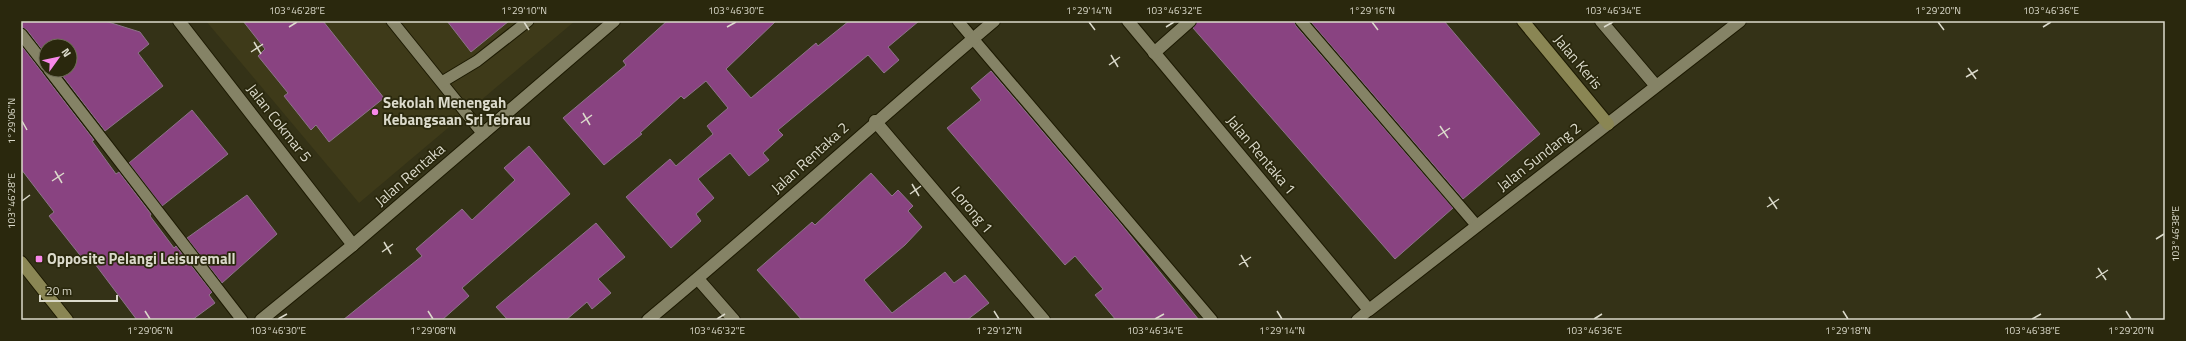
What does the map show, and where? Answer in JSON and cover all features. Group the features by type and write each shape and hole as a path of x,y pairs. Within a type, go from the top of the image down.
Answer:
{"street":[{"name":"Jalan Cokmar 5","path":"179,21 353,245"},
{"name":"Jalan Rentaka","path":"261,320 353,245 614,21"},
{"name":"Jalan Rentaka 2","path":"648,320 698,278 875,122 994,21"},
{"name":"Jalan Rentaka 1","path":"1128,21 1369,310"},
{"path":"1154,53 1190,21"},
{"name":"Jalan Keris","path":"1523,21 1608,124"},
{"path":"1601,21 1656,86"},
{"name":"Jalan Sundang 2","path":"1369,310 1740,21"},
{"name":"Lorong 1","path":"875,122 1044,320"},
{"path":"21,262 66,320"},
{"path":"698,278 734,320"}],"lane":[{"path":"392,21 483,134"},
{"path":"442,82 477,62 528,21"},
{"path":"958,21 1212,320"},
{"path":"1302,21 1477,226"},
{"path":"21,34 38,56"},
{"path":"55,78 242,320"},
{"name":"Jalan Sundang 2","path":"1357,320 1369,310"}],"shaded area":[{"name":"Sekolah Menengah Kebangsaan Sri Tebrau","path":"206,21 575,21 359,203"}],"building":[{"path":"21,21 105,21 140,32 149,44 138,53 163,86 105,131 64,78 78,78 78,38 38,38 38,44 27,30 21,27"},
{"path":"243,21 323,21 384,98 329,142 316,125 311,130 284,96 288,93 258,56 265,49"},
{"path":"447,21 509,21 471,52"},
{"path":"667,21 776,21 726,69 751,98 816,43 818,46 849,21 919,21 888,47 899,60 884,73 868,55 778,130 783,135 763,153 769,160 749,176 730,153 698,179 714,198 696,214 701,221 671,248 626,197 670,159 676,166 713,134 707,126 728,108 706,81 684,99 681,96 640,133 642,134 604,165 563,118 626,65 623,61"},
{"path":"1197,21 1294,21 1296,26 1453,208 1395,259 1193,28"},
{"path":"1310,21 1444,21 1540,134 1463,199"},
{"path":"21,45 38,67 38,78 46,78 94,140 92,141 116,174 119,172 151,214 150,216 174,248 176,246 212,292 209,295 215,303 192,320 137,320 92,260 87,264 49,216 54,212 21,169"},
{"path":"991,71 1117,219 1199,320 1116,320 1095,295 1103,289 1075,256 1065,265 947,128 981,100 971,88"},
{"path":"192,110 228,154 162,206 129,163"},
{"path":"529,146 570,194 462,288 469,296 442,320 343,320 422,256 416,249 462,209 472,220 515,180 504,168"},
{"path":"871,173 892,196 898,190 913,206 908,211 922,227 905,245 864,280 892,313 945,272 954,283 965,275 989,303 967,320 802,320 757,270 812,222 815,225"},
{"path":"247,195 277,234 222,283 187,238"},
{"path":"596,223 625,257 598,279 611,293 592,309 587,302 566,320 508,320 496,307"}],"place":[{"name":"Sekolah Menengah Kebangsaan Sri Tebrau","path":"375,112"},
{"name":"Opposite Pelangi Leisuremall","path":"39,259"}]}
